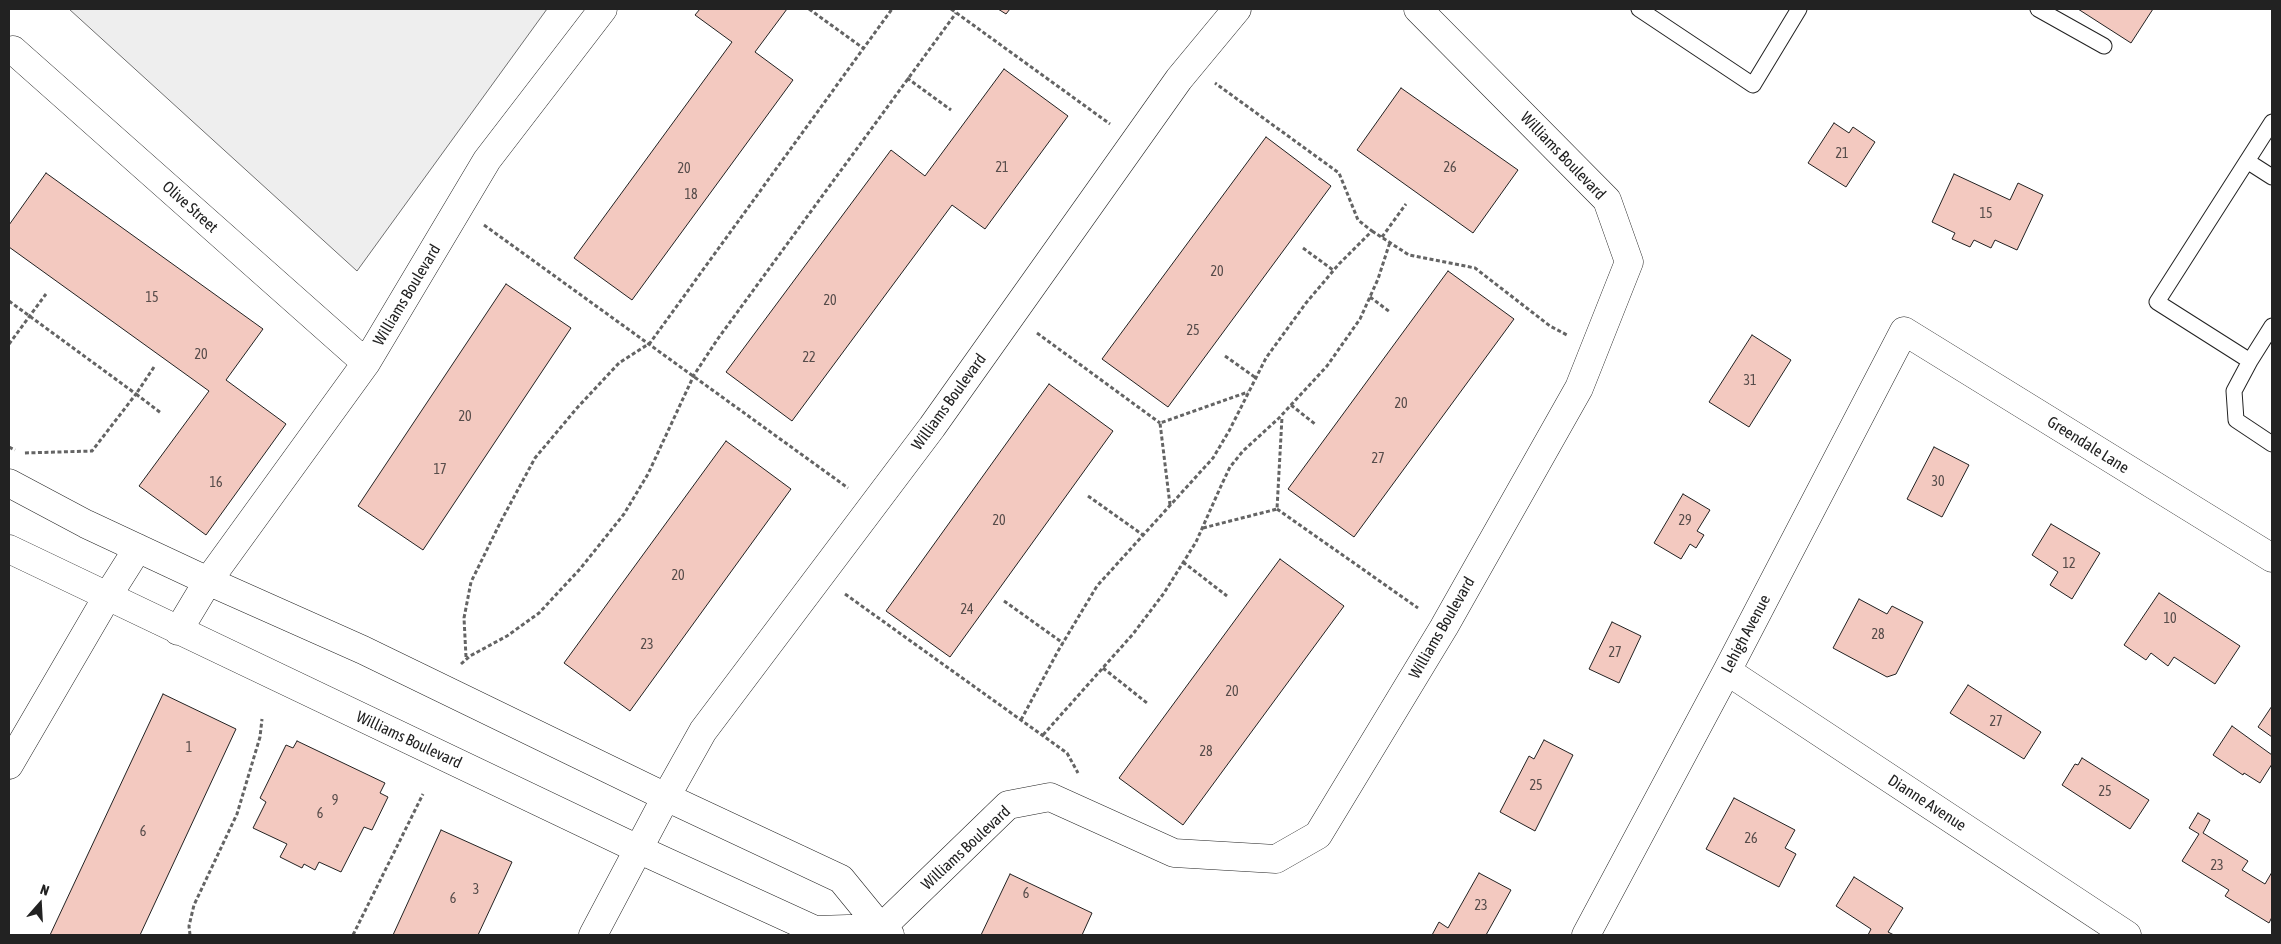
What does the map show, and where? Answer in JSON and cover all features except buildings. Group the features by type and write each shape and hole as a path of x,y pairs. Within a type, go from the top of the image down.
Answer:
{"street":[{"name":"Williams Boulevard","path":"178,631 208,581 366,363 487,160 603,9"},
{"name":"Williams Boulevard","path":"593,935 703,731 932,428 1190,65 1237,9"},
{"name":"Williams Boulevard","path":"9,549 638,849 815,930 886,932 1008,805 1050,797 1174,853 1276,859 1318,835 1444,627 1579,388 1629,262 1607,200 1418,9"},
{"name":"Olive Street","path":"13,50 366,363"},
{"name":"Greendale Lane","path":"1904,331 2272,558"},
{"name":"Lehigh Avenue","path":"1586,935 1727,671 1904,331"},
{"path":"10,470 138,548 363,650 841,880 886,932"},
{"path":"9,765 107,597 138,548"},
{"name":"Dianne Avenue","path":"1727,671 2127,935"}],"lane":[{"path":"1640,9 1753,85 1799,9"},
{"path":"2038,9 2104,46"},
{"path":"2250,361 2158,302 2272,122"},
{"path":"2247,161 2272,177"},
{"path":"2272,326 2234,391 2236,420 2272,444"}],"path":[{"path":"809,9 864,48"},
{"path":"466,658 464,618 471,582 535,458 576,408 619,363 650,343 892,9"},
{"path":"951,9 1135,142"},
{"path":"446,690 462,660 507,636 539,613 580,569 624,514 648,474 694,375 717,340 956,13"},
{"path":"1190,65 1339,173 1358,220 1372,231 1409,255 1476,268 1550,326 1594,350"},
{"path":"908,78 951,110"},
{"path":"1382,237 1406,204"},
{"path":"459,207 650,343 872,506"},
{"path":"1021,720 1097,586 1213,458 1230,431 1271,350 1306,302 1333,270 1372,231"},
{"path":"1043,735 1133,634 1164,593 1202,528 1230,467 1243,451 1282,416 1327,366 1360,319 1378,279 1390,242"},
{"path":"1303,248 1333,270"},
{"path":"9,344 46,294"},
{"path":"1370,296 1390,312"},
{"path":"9,302 161,413"},
{"path":"1012,315 1160,423 1170,505"},
{"path":"1225,356 1256,378"},
{"path":"9,447 24,454 92,451 136,394 154,367"},
{"path":"1160,423 1249,392"},
{"path":"1291,405 1315,424"},
{"path":"1277,509 1282,416"},
{"path":"10,470 15,450"},
{"path":"1088,496 1143,535"},
{"path":"1202,528 1277,509 1444,627"},
{"path":"1183,562 1228,596"},
{"path":"819,577 913,641 1068,753 1100,819"},
{"path":"1004,601 1063,643"},
{"path":"1103,668 1147,703"},
{"path":"190,935 189,926 194,906 237,814 260,737 262,719"},
{"path":"354,935 423,794"}],"shaded area":[{"path":"69,9 547,9 357,271"}]}
